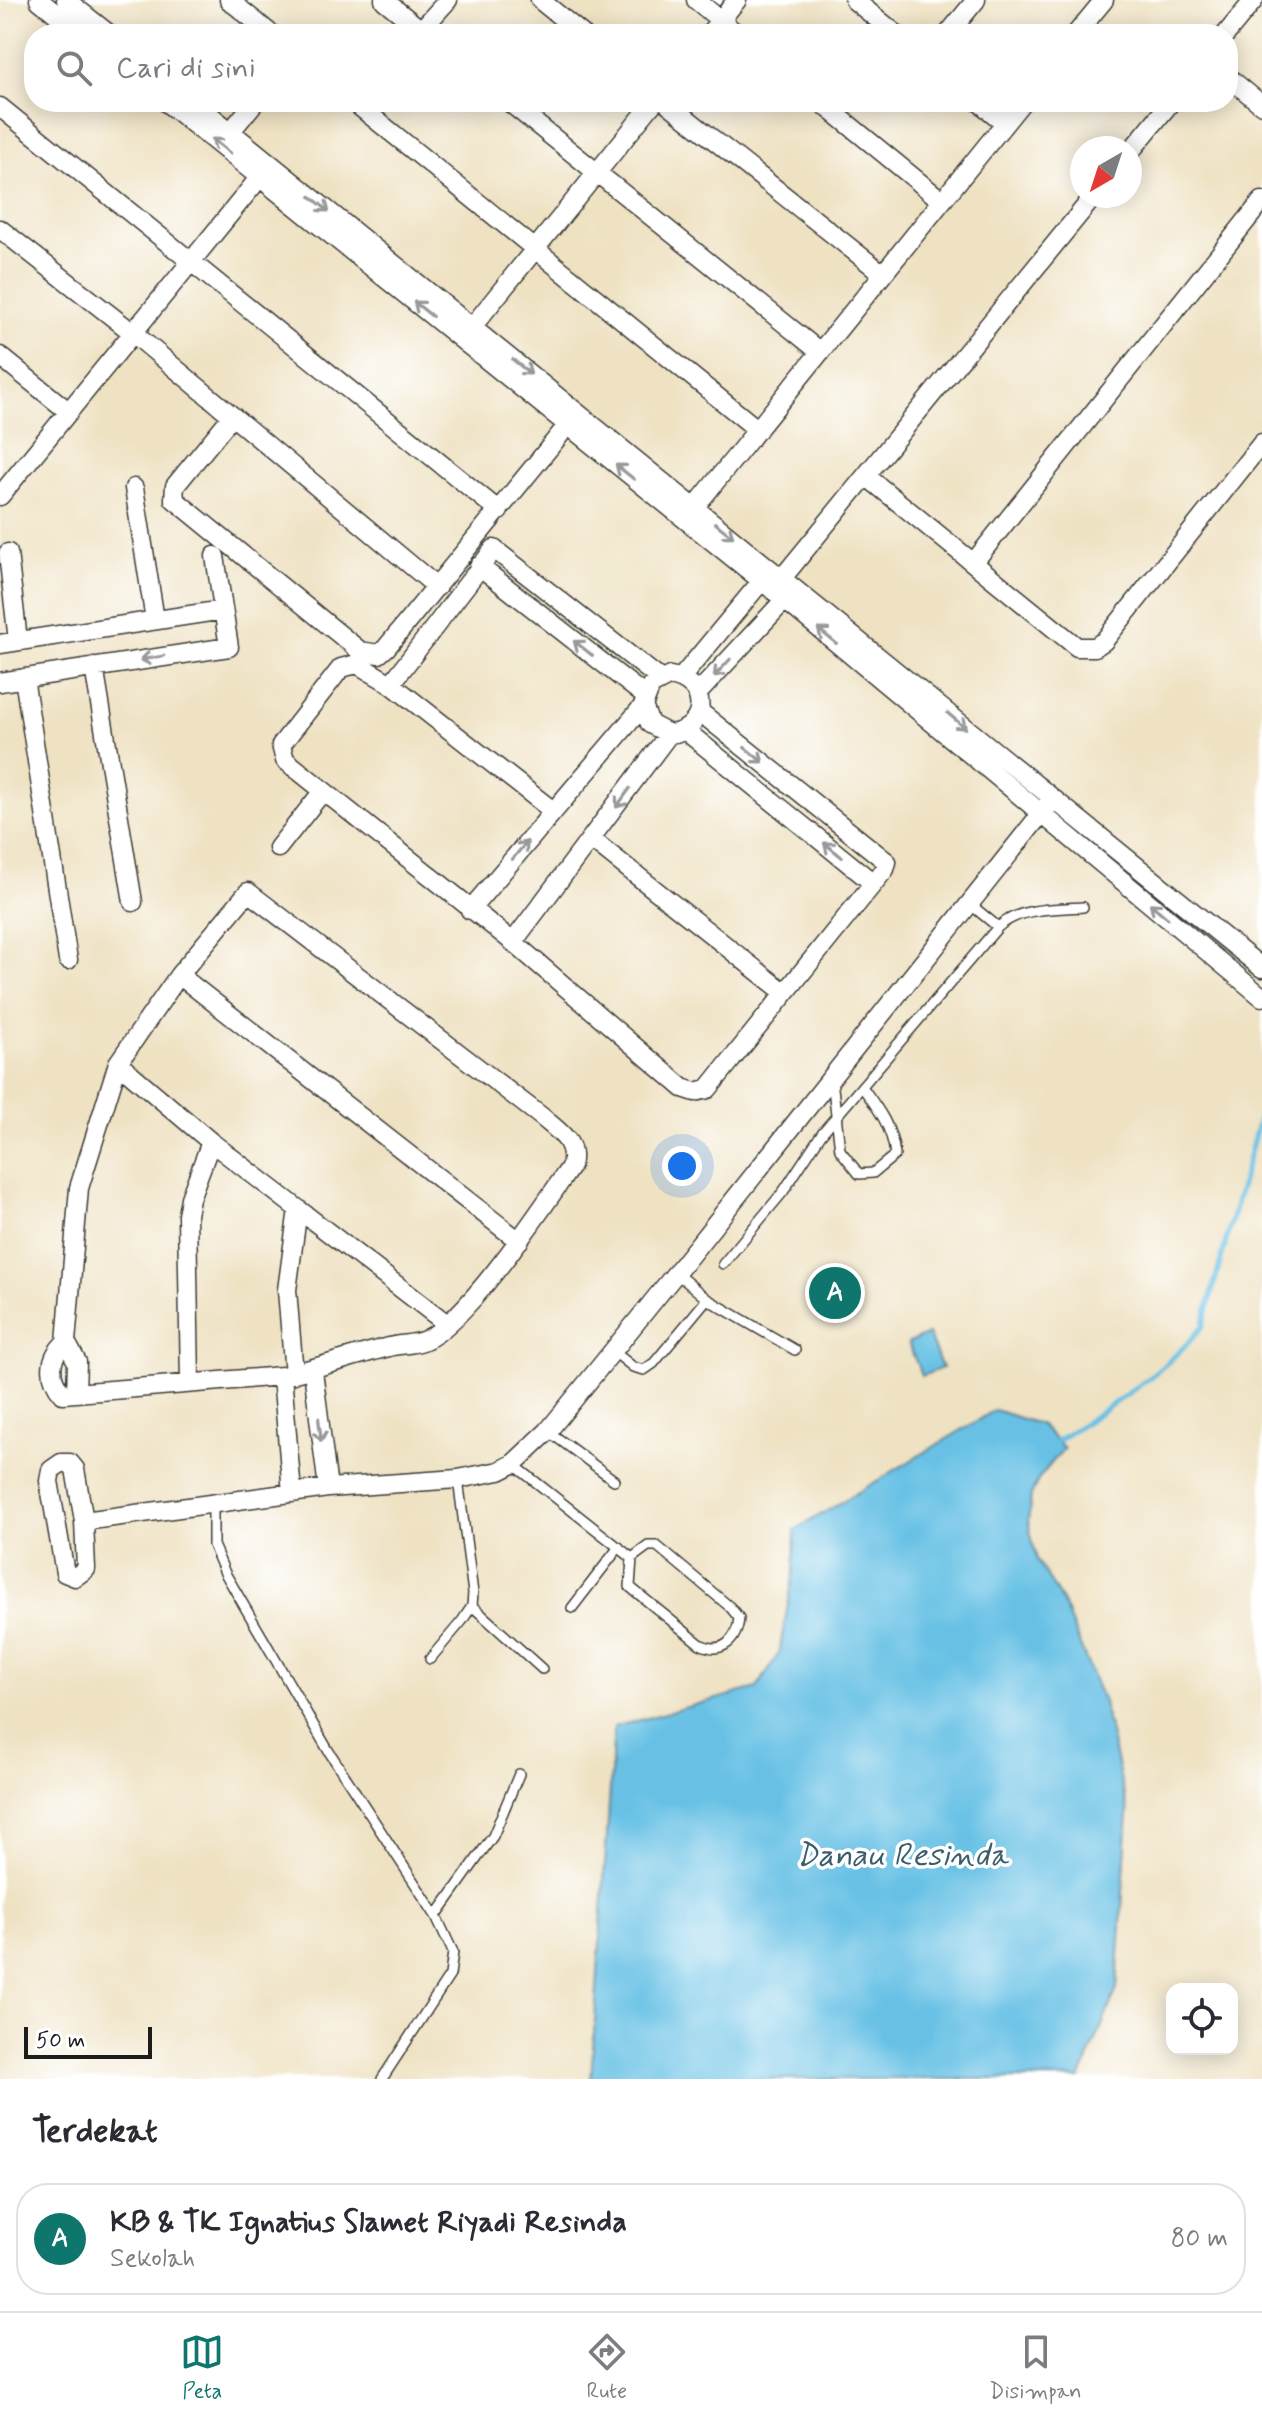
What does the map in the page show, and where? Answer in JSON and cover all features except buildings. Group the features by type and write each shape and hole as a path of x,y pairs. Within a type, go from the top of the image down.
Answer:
{"street":[{"path":"39,0 69,24"},
{"path":"66,0 96,24"},
{"path":"229,0 259,24"},
{"path":"384,0 414,24"},
{"path":"430,24 448,0"},
{"path":"540,0 570,24"},
{"path":"696,0 713,24"},
{"path":"717,24 737,0"},
{"path":"854,0 884,24"},
{"path":"956,24 976,0"},
{"path":"1084,24 1104,0"},
{"path":"1234,24 1254,0"},
{"path":"1238,85 1262,105"},
{"path":"0,107 193,260 499,511"},
{"path":"180,112 472,327 695,507 779,583 1047,807 1262,997"},
{"path":"207,112 231,131 255,166 470,347 567,426 779,583"},
{"path":"231,131 247,112"},
{"path":"366,112 758,430"},
{"path":"521,112 820,352"},
{"path":"470,347 472,327 646,112"},
{"path":"679,112 883,274"},
{"path":"833,112 942,201"},
{"path":"991,112 1005,123"},
{"path":"695,507 1014,112"},
{"path":"1142,137 1163,112"},
{"path":"0,496 7,474 69,412 193,260 255,166"},
{"path":"974,562 1262,201"},
{"path":"513,942 677,733 779,583 1084,208"},
{"path":"0,229 133,333 437,587"},
{"path":"0,356 69,412"},
{"path":"232,416 175,486 174,499 360,651 371,654 386,648 567,426"},
{"path":"866,476 1077,647 1095,647 1262,443"},
{"path":"134,488 155,620"},
{"path":"391,684 479,566 496,550 660,679 681,678 779,583"},
{"path":"8,553 9,642 223,610"},
{"path":"0,682 229,647 215,556"},
{"path":"479,566 644,701 650,724 677,733 873,883"},
{"path":"553,811 391,684 357,664 341,668 281,745 285,760 513,942 683,1088 695,1092 708,1089 887,862 699,703 681,678"},
{"path":"94,667 133,902"},
{"path":"24,678 68,960"},
{"path":"470,910 660,679"},
{"path":"278,848 323,791"},
{"path":"84,1521 328,1488 458,1479 499,1471 513,1464 548,1431 1047,807"},
{"path":"1047,807 1233,943 1262,968"},
{"path":"592,840 784,992"},
{"path":"66,1342 53,1355 51,1368 62,1393 76,1393 296,1374 425,1340 447,1324 519,1241 571,1166 574,1152 569,1141 542,1117 248,892 179,975 118,1063 79,1188 66,1342 77,1362 76,1393"},
{"path":"179,975 519,1241"},
{"path":"118,1063 211,1142 447,1324"},
{"path":"190,1382 187,1215 190,1198 211,1142"},
{"path":"292,1493 296,1374 287,1290 298,1209"},
{"path":"296,1374 328,1488"},
{"path":"70,1463 75,1469 84,1521 86,1569 83,1574 69,1576 63,1568 49,1481 51,1470 57,1465 70,1463"}],"lane":[{"path":"969,903 998,927"},
{"path":"723,1264 783,1192 835,1117 998,927 1009,917 1032,911 1083,907"},
{"path":"831,1075 840,1150 859,1174 873,1173 895,1155 886,1118 863,1088"},
{"path":"676,1273 707,1299 795,1350"},
{"path":"613,1351 633,1367 644,1370 654,1363 707,1299"},
{"path":"548,1431 614,1480"},
{"path":"513,1464 632,1558"},
{"path":"430,1659 472,1606 473,1593 458,1479"},
{"path":"213,1503 213,1545 225,1573 328,1750 436,1916 453,1952 450,1975 382,2079"},
{"path":"648,1546 657,1546 730,1607 739,1618 738,1632 724,1648 712,1650 700,1644 630,1587 632,1558 648,1546"},
{"path":"572,1608 619,1547"},
{"path":"472,1606 542,1669"},
{"path":"436,1916 493,1836 519,1774"}],"water":[{"path":"928,1334 942,1368 922,1376 908,1343"},
{"name":"Danau Resinda","path":"995,1410 1041,1425 1064,1448 1039,1478 1031,1495 1028,1522 1037,1560 1063,1603 1103,1702 1128,1812 1117,1989 1080,2079 591,2079 614,1727 757,1688 779,1653 794,1572 795,1530"}],"waterway":[{"path":"1057,1441 1153,1375 1203,1326 1262,1108"}],"place":[{"name":"KB & TK Ignatius Slamet Riyadi Resinda","path":"835,1293"}]}
